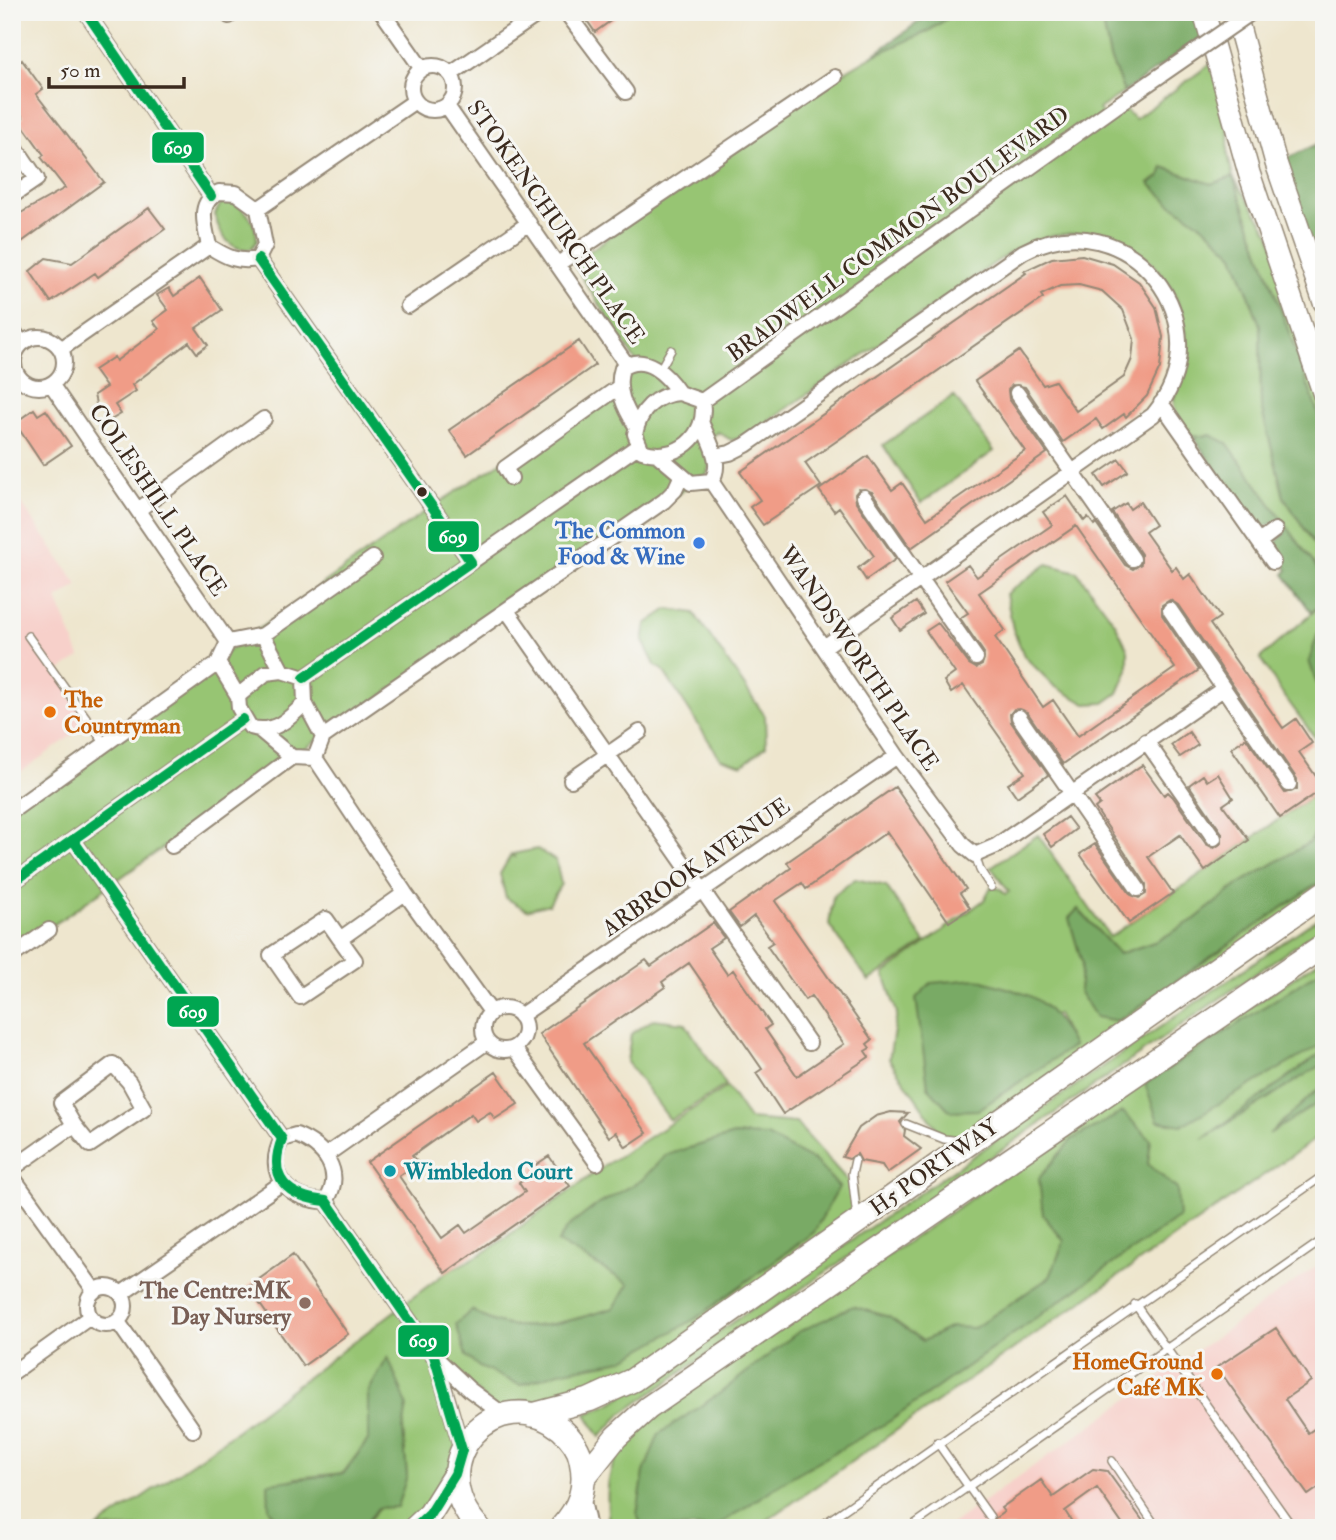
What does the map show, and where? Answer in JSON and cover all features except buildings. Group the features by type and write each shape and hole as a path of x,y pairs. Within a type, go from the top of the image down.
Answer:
{"main road":[{"name":"H5 PORTWAY","path":"532,1415 589,1400 633,1380 1324,893"},
{"name":"H5 PORTWAY","path":"561,1528 574,1514 583,1486 616,1437 648,1408 1324,945"},
{"path":"415,1528 430,1514 455,1474 462,1450 472,1434 487,1422 504,1415 532,1415 552,1422 569,1436 580,1455 583,1486"},
{"path":"455,1474 457,1495 466,1514 479,1528"}],"street":[{"path":"86,12 211,196"},
{"path":"382,12 422,69"},
{"path":"451,74 541,12"},
{"path":"566,12 626,92"},
{"path":"1204,12 1250,173 1324,395"},
{"path":"1235,12 1276,163 1324,302"},
{"name":"BRADWELL COMMON BOULEVARD","path":"702,401 1252,12"},
{"path":"434,65 451,74 455,94 447,106 433,110 415,100 411,87 422,69 434,65"},
{"path":"558,264 835,77"},
{"path":"258,209 415,100"},
{"name":"STOKENCHURCH PLACE","path":"447,106 627,365"},
{"path":"12,142 37,179 12,196"},
{"path":"219,192 236,193 258,209 265,245 258,259 245,261 226,257 209,246 203,211 211,196 219,192"},
{"path":"408,306 529,223"},
{"path":"715,456 730,453 746,445 1023,251 1056,240 1093,240 1124,251 1153,275 1173,309 1179,338 1177,368 1161,403 1147,421 824,647"},
{"path":"61,349 209,246"},
{"path":"258,259 471,562"},
{"path":"12,329 22,343"},
{"path":"29,338 47,338 61,349 63,371 51,384 34,387 16,380 14,362 22,343 29,338"},
{"name":"STOKENCHURCH PLACE","path":"619,387 621,372 627,365 644,363 659,370"},
{"path":"659,370 679,393"},
{"name":"COLESHILL PLACE","path":"51,384 228,642"},
{"path":"511,478 505,468 619,387 627,412 636,426 638,446 642,451 659,456 681,477 697,484 710,481 716,472 715,456 702,424 702,401 679,393 669,394 650,404 642,412 636,426"},
{"path":"1017,393 1133,559"},
{"path":"1161,403 1273,562"},
{"path":"138,510 264,419"},
{"path":"659,456 680,449 702,424"},
{"path":"304,678 638,446"},
{"path":"314,758 323,737 664,502 675,490 681,477"},
{"name":"WANDSWORTH PLACE","path":"710,481 897,756 963,845 975,855"},
{"path":"864,497 976,658"},
{"path":"1259,542 1275,530"},
{"path":"12,811 218,663 228,642 263,635 373,558"},
{"path":"1170,610 1289,784"},
{"path":"508,611 809,1043"},
{"path":"263,635 282,671"},
{"path":"218,663 238,696 243,719 250,727 261,731 292,757 314,758"},
{"path":"238,696 266,673 282,671 304,678"},
{"path":"304,678 305,703 323,737"},
{"path":"975,855 996,846 1223,689"},
{"path":"261,731 286,722 305,703"},
{"path":"1019,717 1138,889"},
{"path":"12,883 243,719"},
{"path":"571,780 640,732"},
{"path":"1146,741 1214,838"},
{"name":"ARBROOK AVENUE","path":"520,1016 897,756"},
{"path":"172,846 292,757"},
{"path":"314,758 405,893 491,1012"},
{"path":"73,840 282,1139"},
{"path":"340,939 405,893"},
{"path":"326,919 340,939 355,960 300,997 271,955 326,919"},
{"path":"12,956 49,930"},
{"path":"509,1008 520,1016 525,1033 514,1048 499,1050 486,1042 482,1027 491,1012 509,1008"},
{"path":"326,1155 486,1042"},
{"path":"514,1048 597,1163"},
{"path":"113,1064 129,1082 144,1109 90,1145 74,1125 61,1103 113,1064"},
{"path":"12,1170 74,1125"},
{"path":"296,1135 314,1142 326,1155 333,1171 334,1189 326,1201 309,1201 282,1183 276,1168 275,1152 282,1139 296,1135"},
{"path":"12,1176 94,1290"},
{"path":"121,1294 282,1183"},
{"path":"326,1201 434,1356 470,1390 504,1415"},
{"path":"111,1287 121,1294 125,1312 118,1322 106,1326 90,1317 87,1300 94,1290 111,1287"},
{"path":"12,1373 90,1317"},
{"path":"118,1322 193,1430"},
{"path":"434,1356 462,1450"},
{"path":"583,1486 589,1528"}],"lane":[{"path":"659,370 671,350"},
{"path":"28,636 105,745"},
{"path":"975,855 980,870 992,887"},
{"path":"906,1124 944,1139 970,1142"},
{"path":"855,1160 852,1174 857,1222"},
{"path":"818,1528 937,1441 1324,1175"},
{"path":"909,1528 1324,1240"},
{"path":"1135,1304 1293,1528"},
{"path":"937,1441 990,1517"},
{"path":"1112,1461 1157,1528"}],"shaded area":[{"path":"12,490 78,585 57,599 80,657 59,671 72,690 68,693 88,724 12,778"},
{"path":"1324,1261 1324,1528 946,1528"}],"green space":[{"path":"932,12 956,12 927,32 872,56"},
{"path":"956,12 1101,12 1110,58 1124,92 1099,109 1103,116 1119,104 1135,119 1216,60 1229,101 1228,155 1233,177 1211,184 1163,167 1160,177 1150,182 1170,203 1205,227 1234,255 1260,325 1261,406 1284,497 1324,559 1324,578 1227,443 1210,435 1193,437 1177,413 1174,397 1185,361 1185,334 1173,293 1158,269 1138,252 1115,240 1090,234 1063,234 1036,240 1009,253 746,437 731,440 718,432 703,445 710,463 707,474 292,757 12,954 12,803 423,513 627,380 630,373 640,368 573,263 814,90 872,56 927,32"},
{"path":"1101,12 1205,12 1210,31 1124,92 1110,58"},
{"path":"1324,141 1324,302 1276,163"},
{"path":"1163,167 1211,184 1233,177 1324,430 1324,559 1284,497 1261,406 1260,325 1234,255 1205,227 1170,203 1149,183 1160,177"},
{"path":"1233,177 1270,234 1324,395 1324,430"},
{"path":"222,201 236,205 251,220 257,241 251,249 231,244 222,234 215,214"},
{"path":"954,396 994,451 921,503 883,445"},
{"path":"1210,435 1227,443 1324,578 1324,603 1311,612 1284,574 1288,570 1277,553 1277,541 1285,533 1277,521 1265,527 1254,524 1193,437"},
{"path":"1047,564 1077,572 1115,623 1128,650 1128,670 1118,693 1104,703 1086,704 1054,686 1024,656 1013,629 1006,594"},
{"path":"1324,603 1324,638 1318,634 1318,687 1324,690 1324,750 1260,658"},
{"path":"668,609 694,613 765,716 766,746 742,765 720,758 662,669 656,667 643,641 646,624"},
{"path":"1318,633 1324,638 1324,690 1318,687 1309,661"},
{"path":"1324,788 1324,819 1310,842 1239,884 1195,919 1157,941 1119,954 1078,909 1069,918 1082,963 1079,991 1118,1021 1324,879 1324,893 970,1142 944,1139 889,1059 897,1013 884,974 984,900 991,887 1001,889 1005,894 1009,892 991,867 1038,835 1110,937","holes":["1057,1014 1073,1046 928,1087 924,1045"]},
{"path":"1324,819 1324,879 1118,1021 1096,1017 1079,991 1082,963 1069,918 1078,909 1119,954 1157,941 1195,919 1239,884 1310,842"},
{"path":"537,849 556,861 561,884 549,904 527,910 506,898 500,874 511,855 516,858 513,854"},
{"path":"855,879 886,886 925,942 869,981 829,925 833,896"},
{"path":"1324,914 1324,926 620,1415 600,1437 586,1414 610,1404 685,1355"},
{"path":"1324,957 1324,1133 756,1528 609,1528 608,1492 613,1467 626,1445 650,1418"},
{"path":"1324,968 1324,1043 1182,1125 1158,1121 1145,1084"},
{"path":"977,979 1024,994 1044,1005 1054,1015 1073,1046 978,1110 950,1111 928,1087 916,998 931,983"},
{"path":"654,1019 685,1023 726,1085 670,1120 627,1062 631,1034"},
{"path":"1324,1051 1324,1063 1203,1139"},
{"path":"1324,1084 1324,1099 1269,1134"},
{"path":"727,1087 749,1119 796,1123 855,1189 857,1222 633,1380 504,1415 436,1358 462,1450 415,1528 362,1528 407,1476 403,1430 407,1405 368,1393 368,1440 343,1473 296,1478 269,1509 284,1528 97,1528 208,1452 445,1273 487,1251 607,1164","holes":["734,1135 799,1154 816,1162 814,1232 695,1319 520,1385 472,1310 505,1325 541,1326 614,1308 629,1284 558,1242 594,1207 642,1180 666,1155"]},
{"path":"1123,1112 1151,1140 1148,1164 1177,1189 1179,1217 890,1421 791,1477 714,1528 642,1528 637,1514 644,1472 659,1434 720,1393 798,1332 853,1306 889,1317 923,1341 951,1327 974,1328 1050,1277 1064,1241 1043,1215 1039,1178 1072,1139"},
{"path":"734,1135 767,1136 816,1162 839,1187 814,1232 695,1319 622,1360 559,1372 520,1385 479,1367 466,1356 456,1324 472,1310 505,1325 542,1326 614,1308 629,1284 558,1242 568,1227 594,1207 642,1180 666,1155"},
{"path":"388,1357 407,1405 403,1430 407,1476 397,1507 378,1508 362,1528 284,1528 269,1509 268,1483 344,1473 368,1440 368,1392"}],"transit line":[{"name":"609","path":"86,12 211,196"},
{"name":"609","path":"258,259 471,562 304,678"},
{"name":"609","path":"12,883 243,719"},
{"name":"609","path":"73,840 282,1139 277,1165 284,1183 301,1195 326,1201 434,1356 462,1450 455,1474 430,1514 415,1528"}],"place":[{"name":"The Common Food & Wine","path":"699,543"},
{"name":"The Countryman","path":"50,712"},
{"name":"Wimbledon Court","path":"390,1171"},
{"name":"The Centre:MK Day Nursery","path":"305,1303"},
{"name":"HomeGround Café MK","path":"1217,1374"}]}
